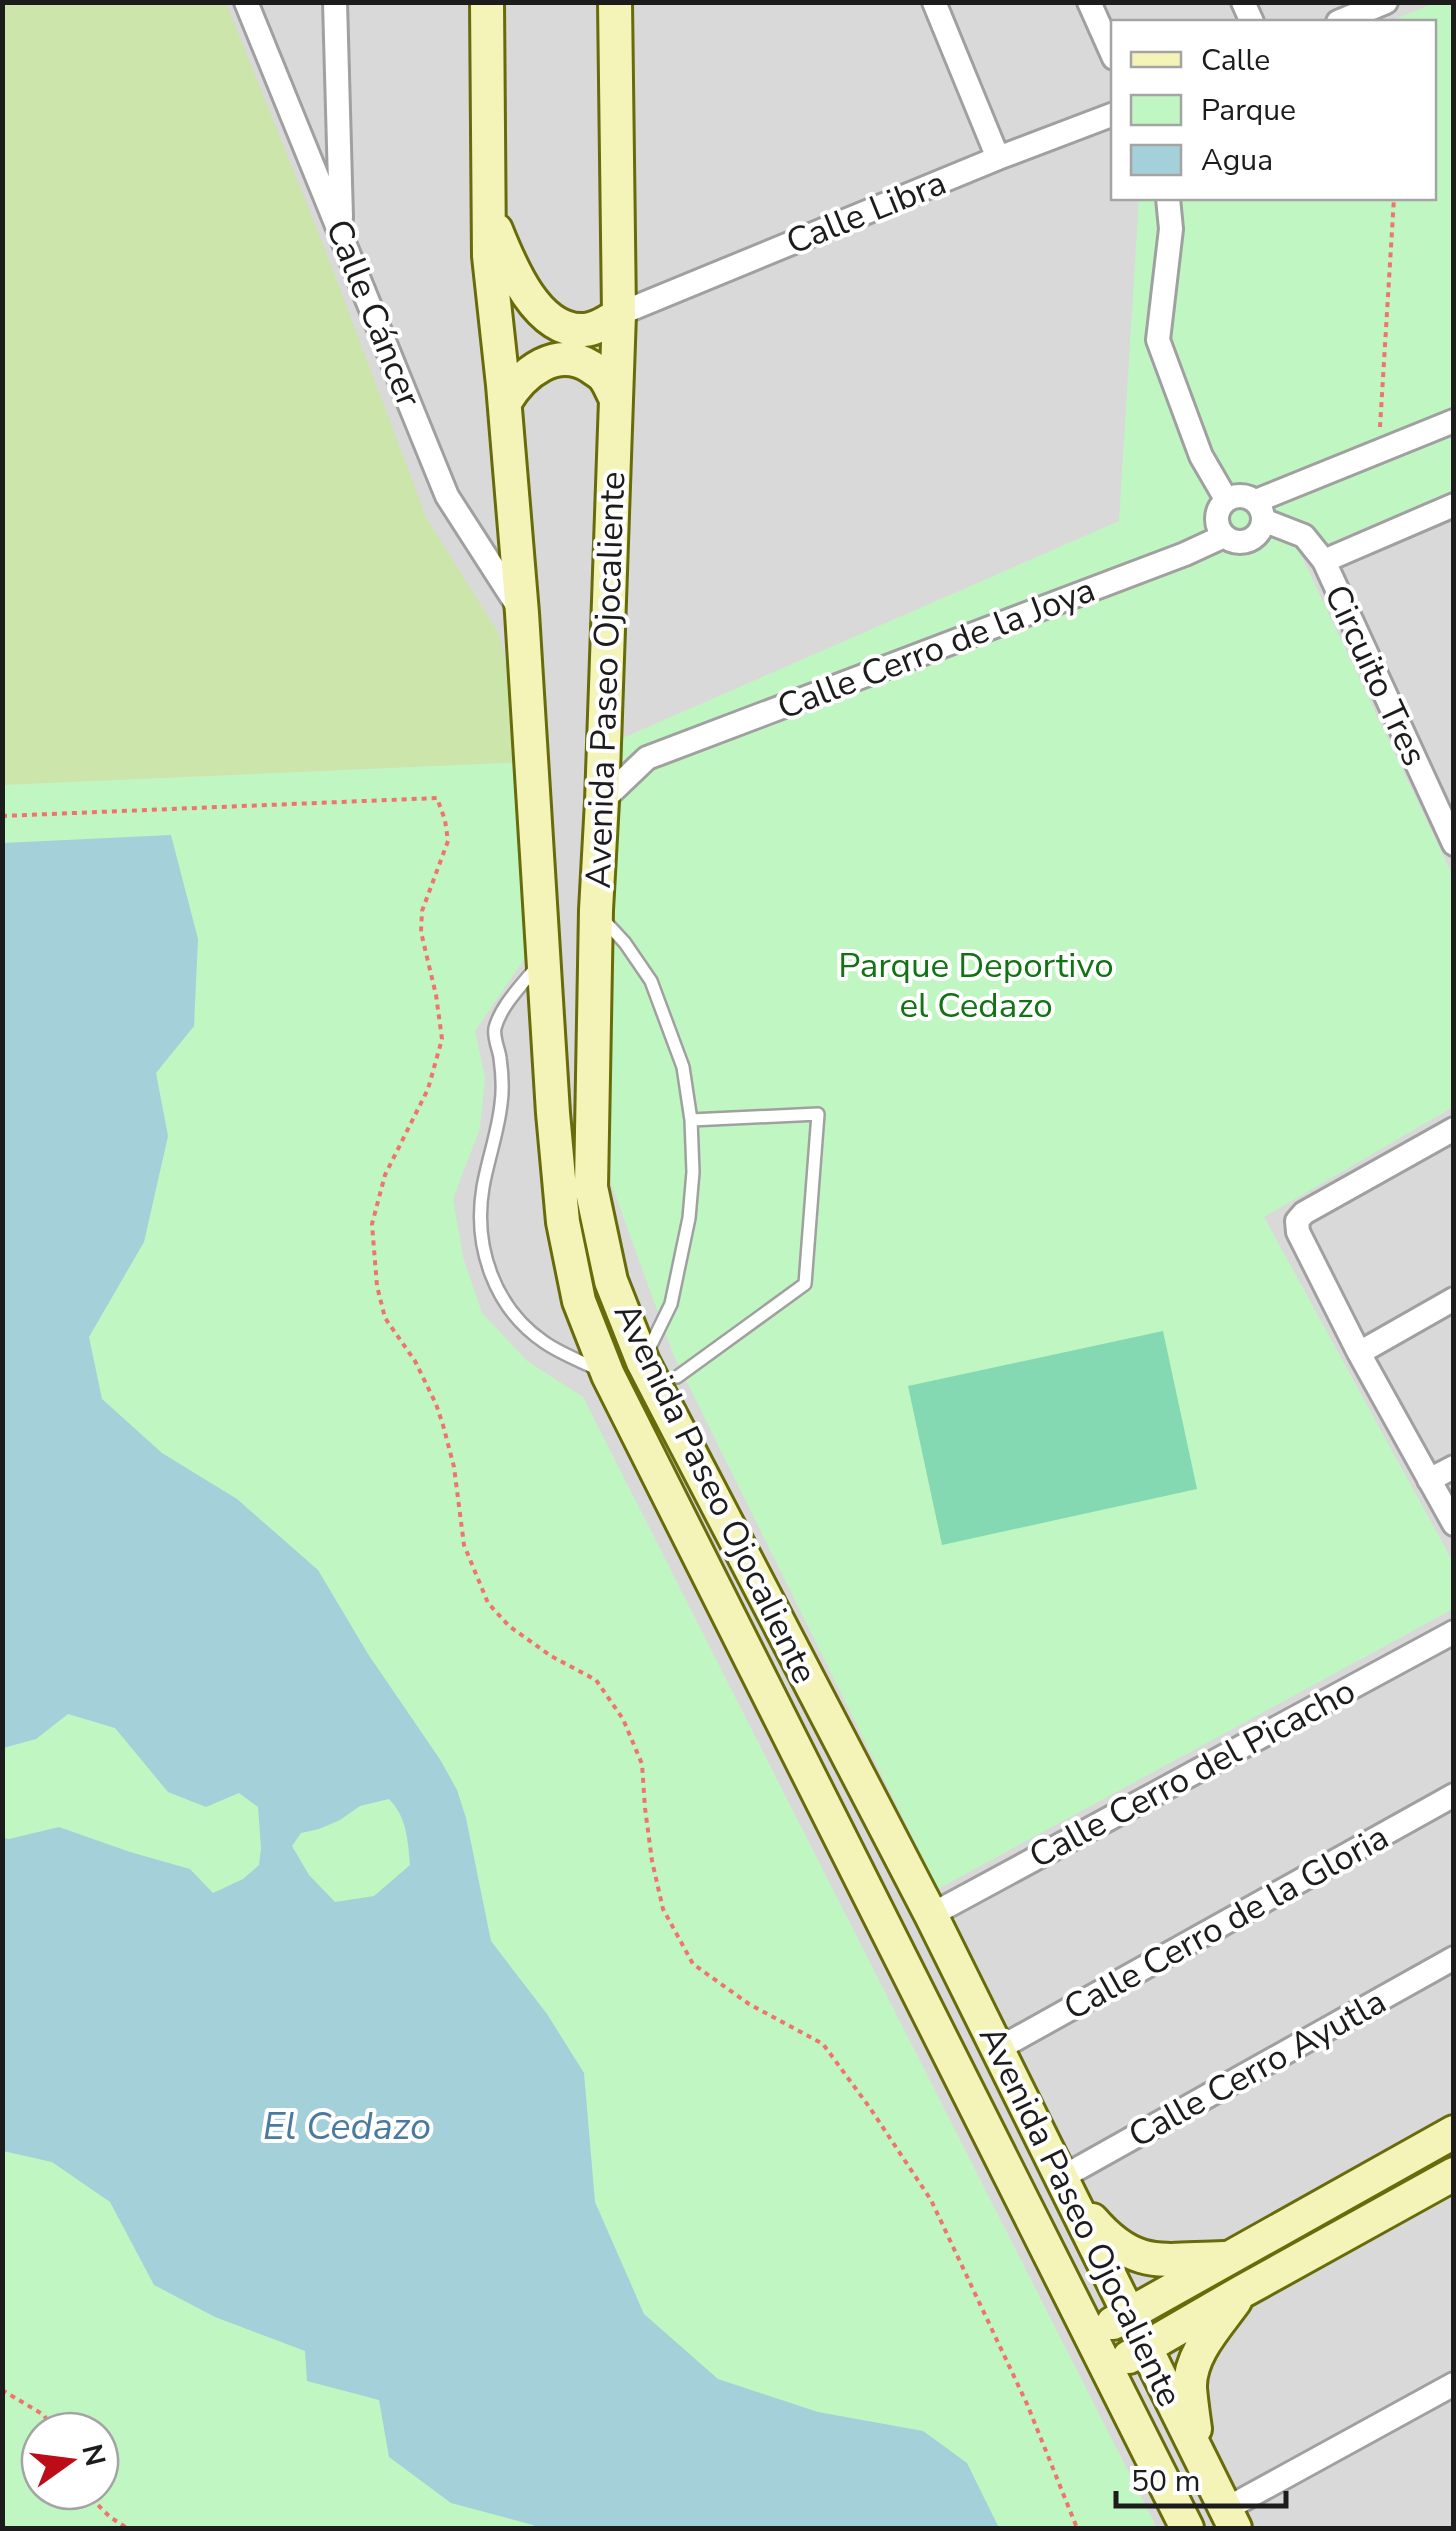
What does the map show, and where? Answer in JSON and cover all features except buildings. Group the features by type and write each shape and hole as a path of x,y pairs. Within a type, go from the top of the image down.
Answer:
{"main road":[{"name":"Avenida Paseo Ojocaliente","path":"487,2 489,256 522,613 563,1222 580,1301 608,1375 1188,2528"},
{"name":"Avenida Paseo Ojocaliente","path":"615,2 619,314 596,910 592,1187 611,1281 643,1362 931,1915 1230,2519"},
{"path":"489,211 505,253 545,317 582,330 603,325 619,314"},
{"path":"505,402 516,383 540,365 560,358 581,360 603,375 616,398"},
{"path":"1090,2336 1454,2132"},
{"path":"1107,2369 1454,2174"},
{"path":"1065,2185 1109,2239 1128,2252 1151,2260 1229,2258"},
{"path":"1198,2453 1190,2384 1195,2362 1243,2291"}],"street":[{"name":"Calle Cáncer","path":"246,2 447,496 522,613"},
{"path":"335,2 342,232"},
{"path":"934,2 998,158"},
{"path":"1089,2 1111,51"},
{"path":"1343,20 1386,2"},
{"name":"Calle Libra","path":"619,314 1111,115"},
{"path":"1168,200 1172,228 1158,340 1201,456 1226,499"},
{"path":"1260,511 1379,452 1454,421"},
{"path":"1260,511 1260,531 1253,538 1233,542 1218,528 1216,517 1226,499 1247,496 1260,511 1304,536 1324,561 1452,510"},
{"name":"Calle Cerro de la Joya","path":"647,758 1224,536"},
{"name":"Circuito Tres","path":"1324,561 1454,844"},
{"path":"602,801 647,758 603,740"},
{"path":"1454,1129 1296,1221 1359,1353 1454,1524"},
{"path":"1359,1353 1454,1298"},
{"path":"1429,1480 1454,1467"},
{"name":"Calle Cerro del Picacho","path":"931,1915 1454,1632"},
{"name":"Calle Cerro de la Gloria","path":"998,2049 1454,1794"},
{"name":"Calle Cerro Ayutla","path":"1065,2185 1454,1958"},
{"path":"1230,2519 1454,2384"}],"lane":[{"path":"596,910 651,981 683,1068 691,1120 693,1172 680,1266 671,1304 643,1362"},
{"path":"544,958 508,1004 494,1031 502,1103 482,1190 483,1250 504,1301 523,1326 546,1344 608,1375"},
{"path":"678,1377 805,1284 818,1114 691,1120"}],"path":[{"path":"1379,452 1394,200"},
{"path":"2,816 437,798 448,841 422,911 421,932 442,1039 428,1089 384,1175 372,1224 377,1286 385,1318 416,1361 436,1404 454,1467 464,1546 488,1604 508,1626 551,1656 596,1680 623,1719 642,1764 652,1861 664,1909 693,1964 749,2004 823,2044 930,2200 1027,2404 1077,2528"},
{"path":"2,2390 39,2411"},
{"path":"104,2511 127,2528"}],"shaded area":[{"path":"3,3 1453,3 1453,2528 3,2528"}],"green space":[{"path":"2,3 226,3 427,519 499,634 530,762 3,785"},
{"name":"Parque Deportivo el Cedazo","path":"1435,3 1453,3 1453,490 1301,555 1453,876 1453,1107 1264,1217 1453,1562 1453,1609 938,1889 673,1354 611,1183 607,967 618,740 1119,521 1139,200 1436,200 1436,20 1393,20"},
{"path":"530,762 532,948 475,1031 485,1077 480,1128 453,1199 463,1257 482,1313 527,1361 583,1397 1157,2528 3,2528 2,785"},
{"path":"1163,1331 1197,1489 942,1545 908,1386"}],"water":[{"name":"El Cedazo","path":"171,835 198,939 194,1026 156,1073 168,1136 144,1242 89,1337 102,1399 162,1453 237,1499 318,1570 368,1654 441,1761 457,1790 466,1818 491,1941 547,2014 584,2073 595,2202 644,2314 718,2379 818,2412 923,2431 967,2463 999,2528 538,2528 451,2503 389,2457 379,2400 307,2381 305,2351 215,2317 154,2285 110,2202 52,2162 3,2151 3,1838 59,1827 190,1869 213,1893 243,1879 259,1865 261,1848 258,1807 239,1793 206,1807 168,1792 115,1728 68,1714 36,1739 3,1748 3,843","holes":["389,1799 406,1830 410,1865 374,1896 335,1902 309,1875 292,1846 301,1833 340,1820 360,1806"]}]}
